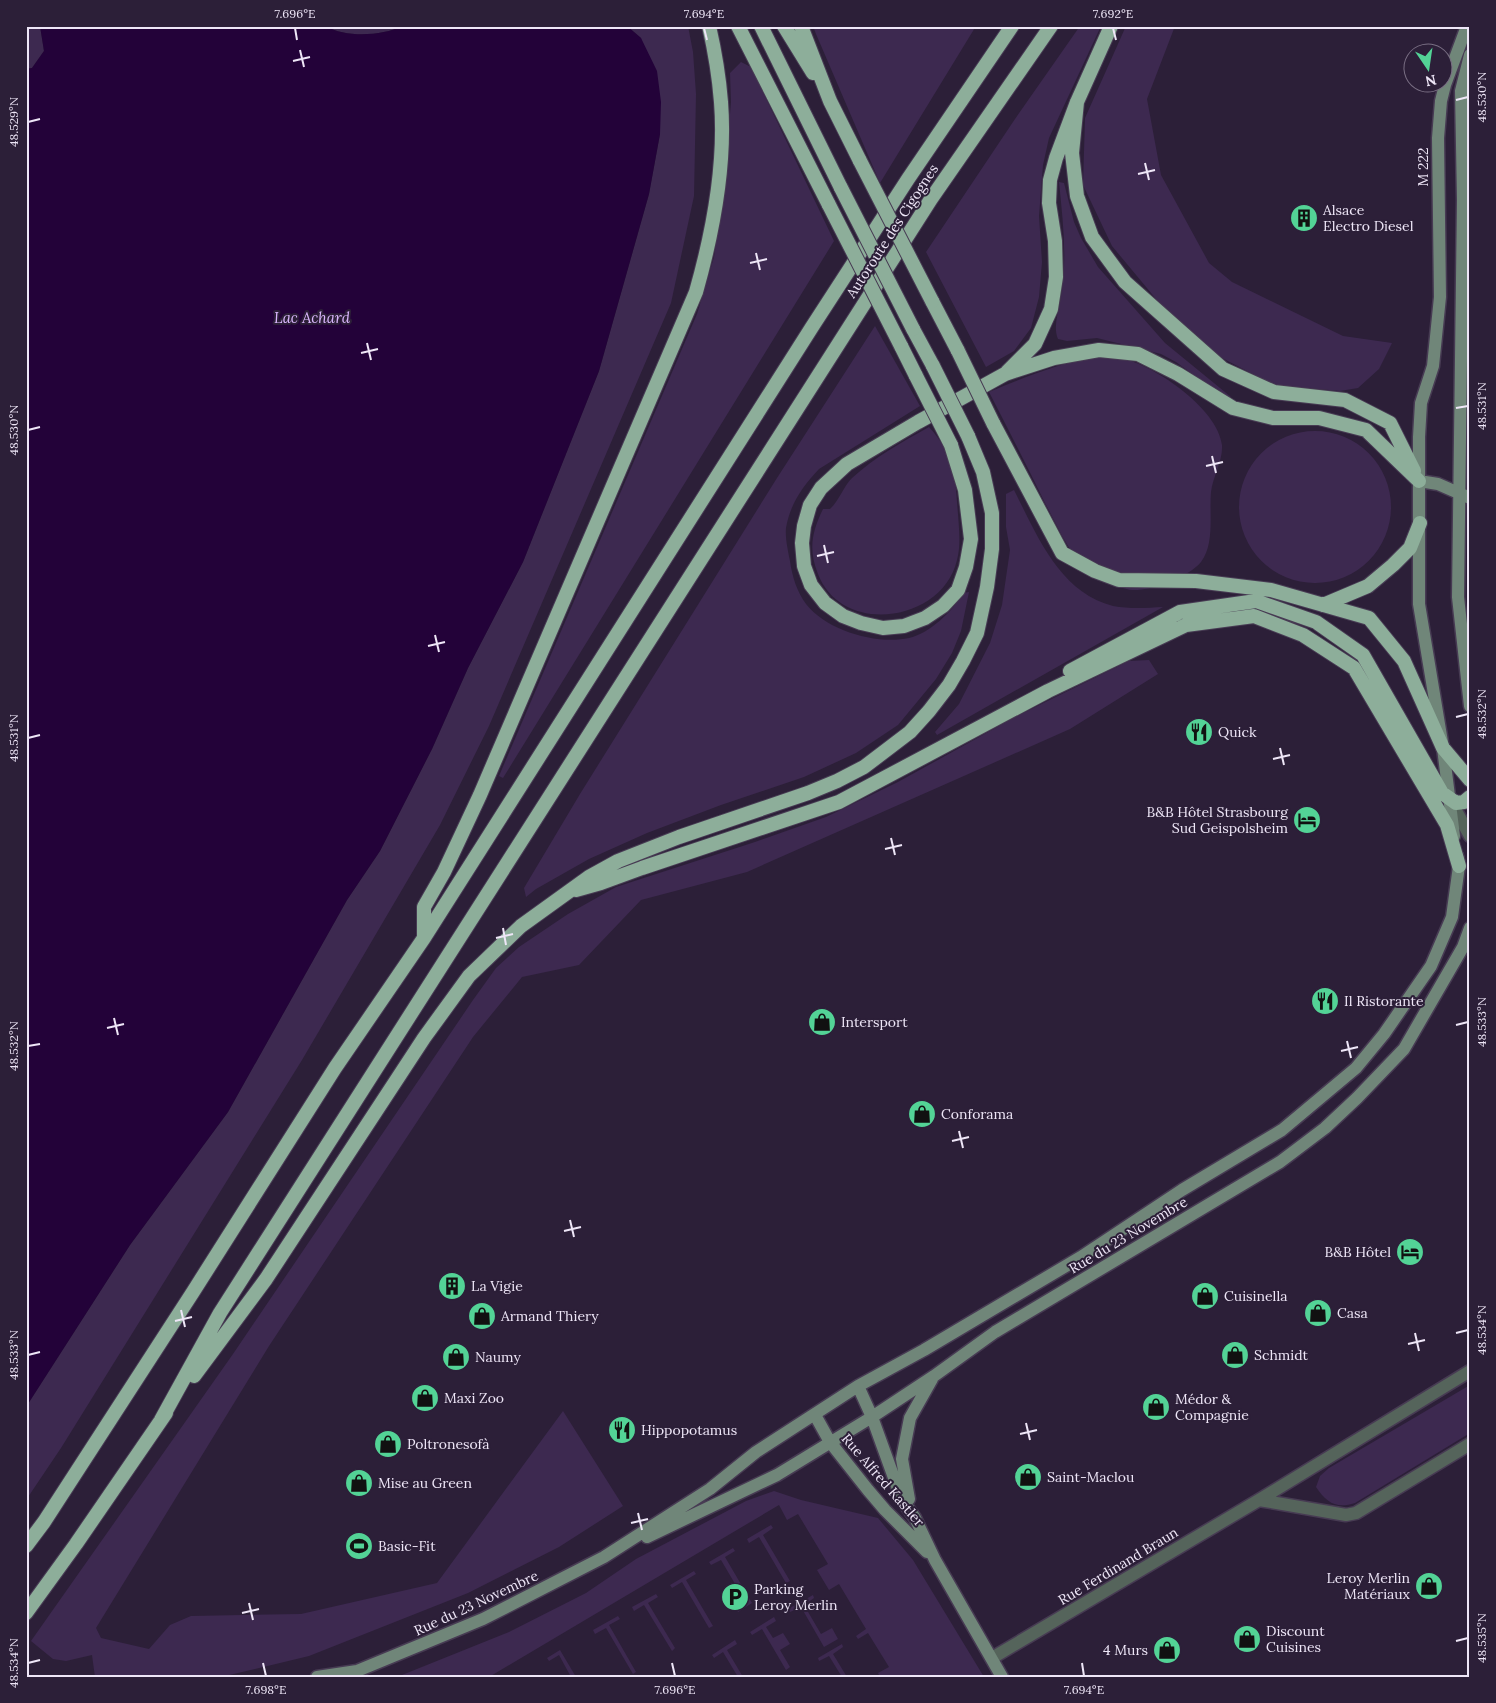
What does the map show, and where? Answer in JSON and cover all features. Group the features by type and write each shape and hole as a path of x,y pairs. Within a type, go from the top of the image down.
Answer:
{"highway":[{"path":"424,938 424,907 444,872 480,795 696,292 708,249 717,198 721,147 721,104 717,64 709,26"},
{"path":"738,26 901,346 916,376 951,445 965,490 971,539 966,567 958,590 937,610 925,618 904,626 883,628 861,623 843,616 825,603 812,585 804,566 802,544 804,526 810,505 821,488 847,464 918,422 1005,374 1054,358 1099,350 1138,354 1178,374 1233,408 1273,418 1318,418 1366,430 1419,481"},
{"path":"26,1613 161,1420 266,1278 424,1038 469,976 521,926 589,877 618,861 837,781 864,767 910,732 929,711 949,684 973,640 982,612 992,549 992,512 983,472 968,436 841,188 761,26"},
{"path":"784,26 830,101 958,351 993,424 1062,553 1119,580 1196,581 1271,590 1369,618 1404,661 1443,748 1470,780"},
{"path":"801,26 830,101"},
{"path":"1000,26 1000,42"},
{"name":"Autoroute des Cigognes","path":"26,1546 49,1514 193,1292 335,1068 424,938 908,179 1012,26"},
{"name":"Autoroute des Cigognes","path":"161,1420 220,1313 931,199 1051,26"},
{"path":"1005,374 1035,344 1052,309 1056,277 1055,241 1049,203 1050,180 1056,158 1077,102 1111,26"},
{"path":"1077,102 1072,153 1077,196 1092,237 1125,282 1223,369 1274,392 1345,400 1390,423 1419,481"},
{"path":"1323,605 1368,586 1393,565 1410,548 1420,523"},
{"path":"1022,704 1056,678 1180,612 1256,601 1316,622 1363,655 1442,793 1456,803 1464,802 1470,798"},
{"path":"566,893 601,883 839,802 1022,704 1186,625 1254,616 1303,634 1354,668 1447,824 1459,866"}],"main road":[{"path":"1466,29 1470,50"},
{"name":"M 222","path":"888,1370 1081,1257 1182,1190 1282,1130 1356,1068 1384,1034 1431,966 1452,917 1459,866 1443,748 1419,604 1421,403 1433,366 1440,298 1438,138 1441,101 1466,29"},
{"path":"1470,55 1461,91 1464,496 1458,597 1470,706"},
{"path":"1419,481 1438,484 1464,496"},
{"name":"Rue du 23 Novembre","path":"317,1677 353,1674 483,1619 604,1556 764,1482 872,1418 995,1332 1280,1162 1325,1128 1404,1049 1463,947 1470,928"},
{"name":"Rue du 23 Novembre","path":"604,1556 710,1489 756,1452 858,1386 888,1370"},
{"path":"915,1518 905,1480 902,1459 910,1418 934,1376"},
{"name":"Rue Alfred Kastler","path":"858,1386 872,1418 902,1500 915,1518 935,1560 1002,1677"},
{"name":"Rue Alfred Kastler","path":"815,1415 830,1442 885,1510 935,1560"}],"street":[{"path":"1449,798 1470,836"},
{"name":"Rue Ferdinand Braun","path":"992,1658 1259,1500 1470,1371"},
{"path":"1259,1500 1346,1515 1356,1513 1470,1444"}],"shaded area":[{"path":"26,26 40,26 44,51 32,68 26,69"},
{"path":"326,26 402,26 375,34 353,34 334,30"},
{"path":"627,26 688,26 693,52 696,94 694,196 671,303 489,726 440,825 302,1060 61,1448 26,1500 26,1407 130,1245 228,1112 347,900 380,851 432,749 468,668 523,562 599,371 649,194 660,134 641,38"},
{"path":"813,26 976,26 880,183 816,34"},
{"path":"1080,26 1101,26 1049,138 1043,165 1039,216 1042,262 1039,297 1031,328 1014,351 986,367 926,252"},
{"path":"1126,26 1175,26 1147,99 1161,175 1209,263 1232,282 1343,336 1392,343 1379,369 1358,388 1340,391 1274,385 1222,358 1171,317 1112,246 1083,185 1085,118"},
{"path":"741,62 751,67 834,241 503,778 499,776 697,314 714,257 724,186 731,102 730,73"},
{"path":"1059,182 1064,183 1074,222 1098,267 1165,343 1231,397 1222,407 1206,387 1191,373 1161,354 1097,338 1067,341 1058,339 1056,325 1064,272"},
{"path":"875,326 920,406 819,469 808,482 794,503 786,528 792,572 800,594 815,614 826,622 853,634 882,639 896,640 909,638 925,632 954,607 963,593 969,592 961,631 952,653 936,679 898,725 856,753 804,777 721,805 647,833 589,859 536,889 526,897 524,888 580,794 777,478"},
{"path":"1093,357 1113,357 1130,361 1164,377 1196,402 1209,416 1218,431 1222,451 1211,492 1210,537 1205,555 1201,562 1188,573 1159,586 1140,590 1121,587 1107,582 1094,574 1079,561 1058,528 989,392 1053,367"},
{"path":"929,427 949,457 955,477 959,549 957,560 948,581 933,597 913,608 891,614 869,614 848,607 830,594 815,565 812,549 819,517 823,509 830,509 833,506 852,478 861,470 889,450"},
{"path":"1315,431 1330,432 1344,437 1369,453 1385,478 1390,492 1390,522 1385,536 1369,561 1344,577 1330,582 1315,583 1300,582 1286,577 1261,561 1245,536 1240,522 1239,507 1240,492 1245,478 1261,453 1286,437 1300,432"},
{"path":"1014,490 1041,543 1052,560 1078,588 1094,599 1113,606 1132,608 1163,607 937,735 935,732 959,704 990,643 1002,605 1010,550 1006,527 1006,494"},
{"path":"1149,660 1158,674 1070,729 747,872 641,900 579,965 522,977 473,1037 269,1346 96,1628 101,1638 149,1649 170,1625 191,1616 301,1614 437,1583 563,1411 623,1506 559,1547 468,1593 309,1656 221,1677 95,1677 92,1655 66,1661 53,1659 31,1641 233,1354 473,1000 496,968 519,947 568,914 616,887 826,817 898,782 1019,715 1129,661"},
{"path":"1470,1385 1470,1433 1355,1503 1337,1505 1332,1503 1316,1487 1320,1476 1329,1468"},
{"path":"774,1491 801,1500 878,1518 913,1560 984,1677 880,1677 878,1673 889,1667 868,1633 858,1639 856,1636 866,1629 839,1584 829,1590 817,1570 828,1564 798,1514 787,1520 779,1505 489,1677 397,1677 509,1632 586,1593 636,1559 746,1501"},
{"path":"771,1525 773,1528 763,1535 790,1581 786,1583 759,1537 749,1543 747,1539"},
{"path":"733,1548 735,1551 725,1557 752,1603 738,1612 731,1600 741,1594 721,1560 711,1565 709,1562"},
{"path":"694,1571 696,1574 686,1580 713,1626 709,1628 682,1582 672,1588 670,1585"},
{"path":"656,1594 658,1597 648,1603 675,1648 672,1651 644,1605 634,1611 632,1607"},
{"path":"813,1595 814,1598 804,1605 821,1634 832,1628 838,1639 824,1647 801,1607 790,1612 788,1609"},
{"path":"618,1616 620,1619 609,1625 636,1672 633,1674 606,1628 595,1634 593,1630"},
{"path":"774,1617 776,1621 766,1627 773,1638 783,1633 790,1644 780,1650 790,1667 786,1670 762,1629 752,1635 750,1632"},
{"path":"735,1640 737,1644 727,1650 743,1677 738,1677 723,1652 714,1658 712,1655"},
{"path":"842,1644 843,1647 833,1654 847,1677 842,1677 829,1656 819,1661 818,1658"},
{"path":"560,1650 576,1677 571,1677 559,1655 549,1661 547,1658"}],"water":[{"name":"Lac Achard","path":"40,26 326,26 334,30 353,34 375,34 402,26 627,26 641,38 657,71 661,102 660,134 649,194 599,371 523,562 468,668 432,749 380,851 347,900 228,1112 130,1245 26,1407 26,69 32,68 44,51"}],"place":[{"name":"Alsace Electro Diesel","path":"1304,218"},
{"name":"Quick","path":"1199,732"},
{"name":"B&B Hôtel Strasbourg Sud Geispolsheim","path":"1307,820"},
{"name":"Il Ristorante","path":"1325,1001"},
{"name":"Intersport","path":"822,1022"},
{"name":"Conforama","path":"922,1114"},
{"name":"B&B Hôtel","path":"1410,1252"},
{"name":"La Vigie","path":"452,1286"},
{"name":"Cuisinella","path":"1205,1296"},
{"name":"Casa","path":"1318,1313"},
{"name":"Armand Thiery","path":"482,1316"},
{"name":"Schmidt","path":"1235,1355"},
{"name":"Naumy","path":"456,1357"},
{"name":"Maxi Zoo","path":"425,1398"},
{"name":"Médor & Compagnie","path":"1156,1407"},
{"name":"Hippopotamus","path":"622,1430"},
{"name":"Poltronesofà","path":"388,1444"},
{"name":"Saint-Maclou","path":"1028,1477"},
{"name":"Mise au Green","path":"359,1483"},
{"name":"Basic-Fit","path":"359,1546"},
{"name":"Leroy Merlin Matériaux","path":"1429,1586"},
{"name":"Parking Leroy Merlin","path":"735,1597"},
{"name":"Discount Cuisines","path":"1247,1639"},
{"name":"4 Murs","path":"1167,1650"}]}
